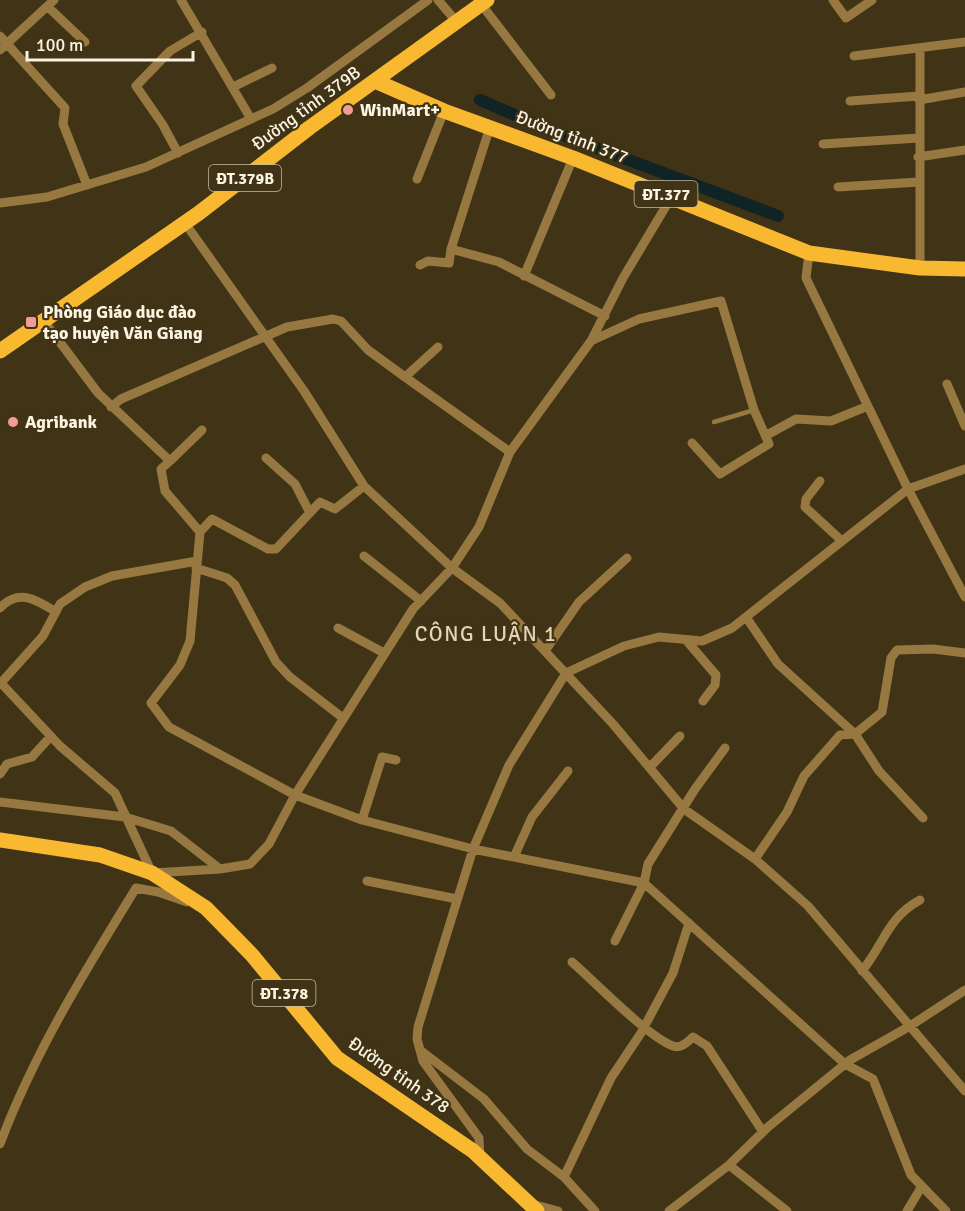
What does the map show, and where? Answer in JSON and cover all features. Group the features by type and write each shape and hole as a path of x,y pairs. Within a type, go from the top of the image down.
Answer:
{"main road":[{"name":"Đường tỉnh 379B","path":"0,351 185,222 484,2"},
{"name":"Đường tỉnh 377","path":"375,81 444,111 672,196 809,253 920,268 965,269"},
{"name":"Đường tỉnh 378","path":"0,840 100,855 152,873 206,908 252,955 337,1058 429,1119 480,1159 533,1207"}],"street":[{"path":"193,0 183,3 202,32 250,119"},
{"path":"0,203 47,197 146,167 250,119 307,88 428,0"},
{"path":"438,0 456,21"},
{"path":"833,0 846,18 872,0"},
{"path":"484,2 551,94"},
{"path":"85,42 51,4 2,43 65,108 63,124 87,185"},
{"path":"178,153 163,124 136,86 170,51 202,32"},
{"path":"854,56 920,50 965,42"},
{"path":"920,50 918,157 920,268"},
{"path":"233,87 272,68"},
{"path":"850,101 919,98 965,92"},
{"path":"417,179 444,111"},
{"path":"420,265 428,261 447,265 489,127"},
{"path":"823,144 919,138"},
{"path":"918,157 965,150"},
{"path":"524,276 573,158"},
{"path":"838,187 919,182"},
{"path":"343,718 290,677 276,662 235,585 227,578 197,565 112,576 85,587 60,604 43,636 0,683 51,736 115,794 152,873 220,869 250,864 269,844 295,795 384,653 421,601 452,568 479,527 510,452 591,341 672,196"},
{"path":"185,222 266,337 364,486 452,568 500,603 566,672 684,809 755,859 808,906 965,1091"},
{"path":"451,249 499,262 604,316"},
{"path":"809,253 806,278 908,489 965,597"},
{"path":"591,341 639,320 721,301 754,410 767,435 767,446 723,474 718,473 692,443"},
{"path":"111,407 121,399 297,324 338,320 368,350 510,452"},
{"path":"44,321 111,407 170,461"},
{"path":"405,377 438,347"},
{"path":"947,384 965,426"},
{"path":"767,435 796,419 831,421 868,406"},
{"path":"200,531 165,491 162,469 202,430"},
{"path":"266,458 295,484 310,513"},
{"path":"480,1159 479,1138 423,1061 418,1026 473,849 509,765 566,672 624,646 659,637 702,641 732,628 908,489 965,469"},
{"path":"820,481 806,499 805,507 842,541"},
{"path":"364,486 335,509 320,502 276,549 268,549 212,519 200,531 190,641 180,665 150,703 169,727 295,795 362,820 473,849 644,883 845,1064 873,1079 911,1175 946,1211"},
{"path":"364,555 421,601"},
{"path":"545,651 579,602 627,558"},
{"path":"0,608 10,600 24,596 34,598 56,612"},
{"path":"746,616 778,664 855,734 879,771 922,818"},
{"path":"338,628 384,653"},
{"path":"686,640 716,675 715,685 704,701"},
{"path":"755,859 787,812 804,776 840,735 855,734 882,712 891,658 897,650 933,649 965,653"},
{"path":"0,774 7,764 32,757 51,736"},
{"path":"650,767 680,736"},
{"path":"615,941 644,883 648,864 695,789 725,748"},
{"path":"362,820 382,757 396,760"},
{"path":"514,857 532,818 568,771"},
{"path":"0,802 125,817 171,831 220,869"},
{"path":"367,881 457,899"},
{"path":"0,1144 16,1102 75,985 136,888 158,892 206,908"},
{"path":"862,971 876,953 902,910 920,900"},
{"path":"564,1177 611,1078 645,1027 673,973 689,923"},
{"path":"572,962 645,1027 674,1046 682,1046 693,1037 707,1046 763,1132"},
{"path":"669,1211 729,1165 763,1132 845,1064 965,990"},
{"path":"420,1050 484,1099 527,1149 564,1177 595,1211"},
{"path":"729,1165 787,1211"},
{"path":"907,1211 922,1186"},
{"path":"533,1207 558,1211"}],"lane":[{"path":"714,422 754,410"}],"waterway":[{"path":"480,100 554,132 778,216"}],"place":[{"name":"WinMart+","path":"348,110"},
{"name":"Phòng Giáo dục đào tạo huyện Văn Giang","path":"31,322"},
{"name":"Agribank","path":"13,422"}],"district":[{"name":"CÔNG LUẬN 1","path":"486,634"}]}
